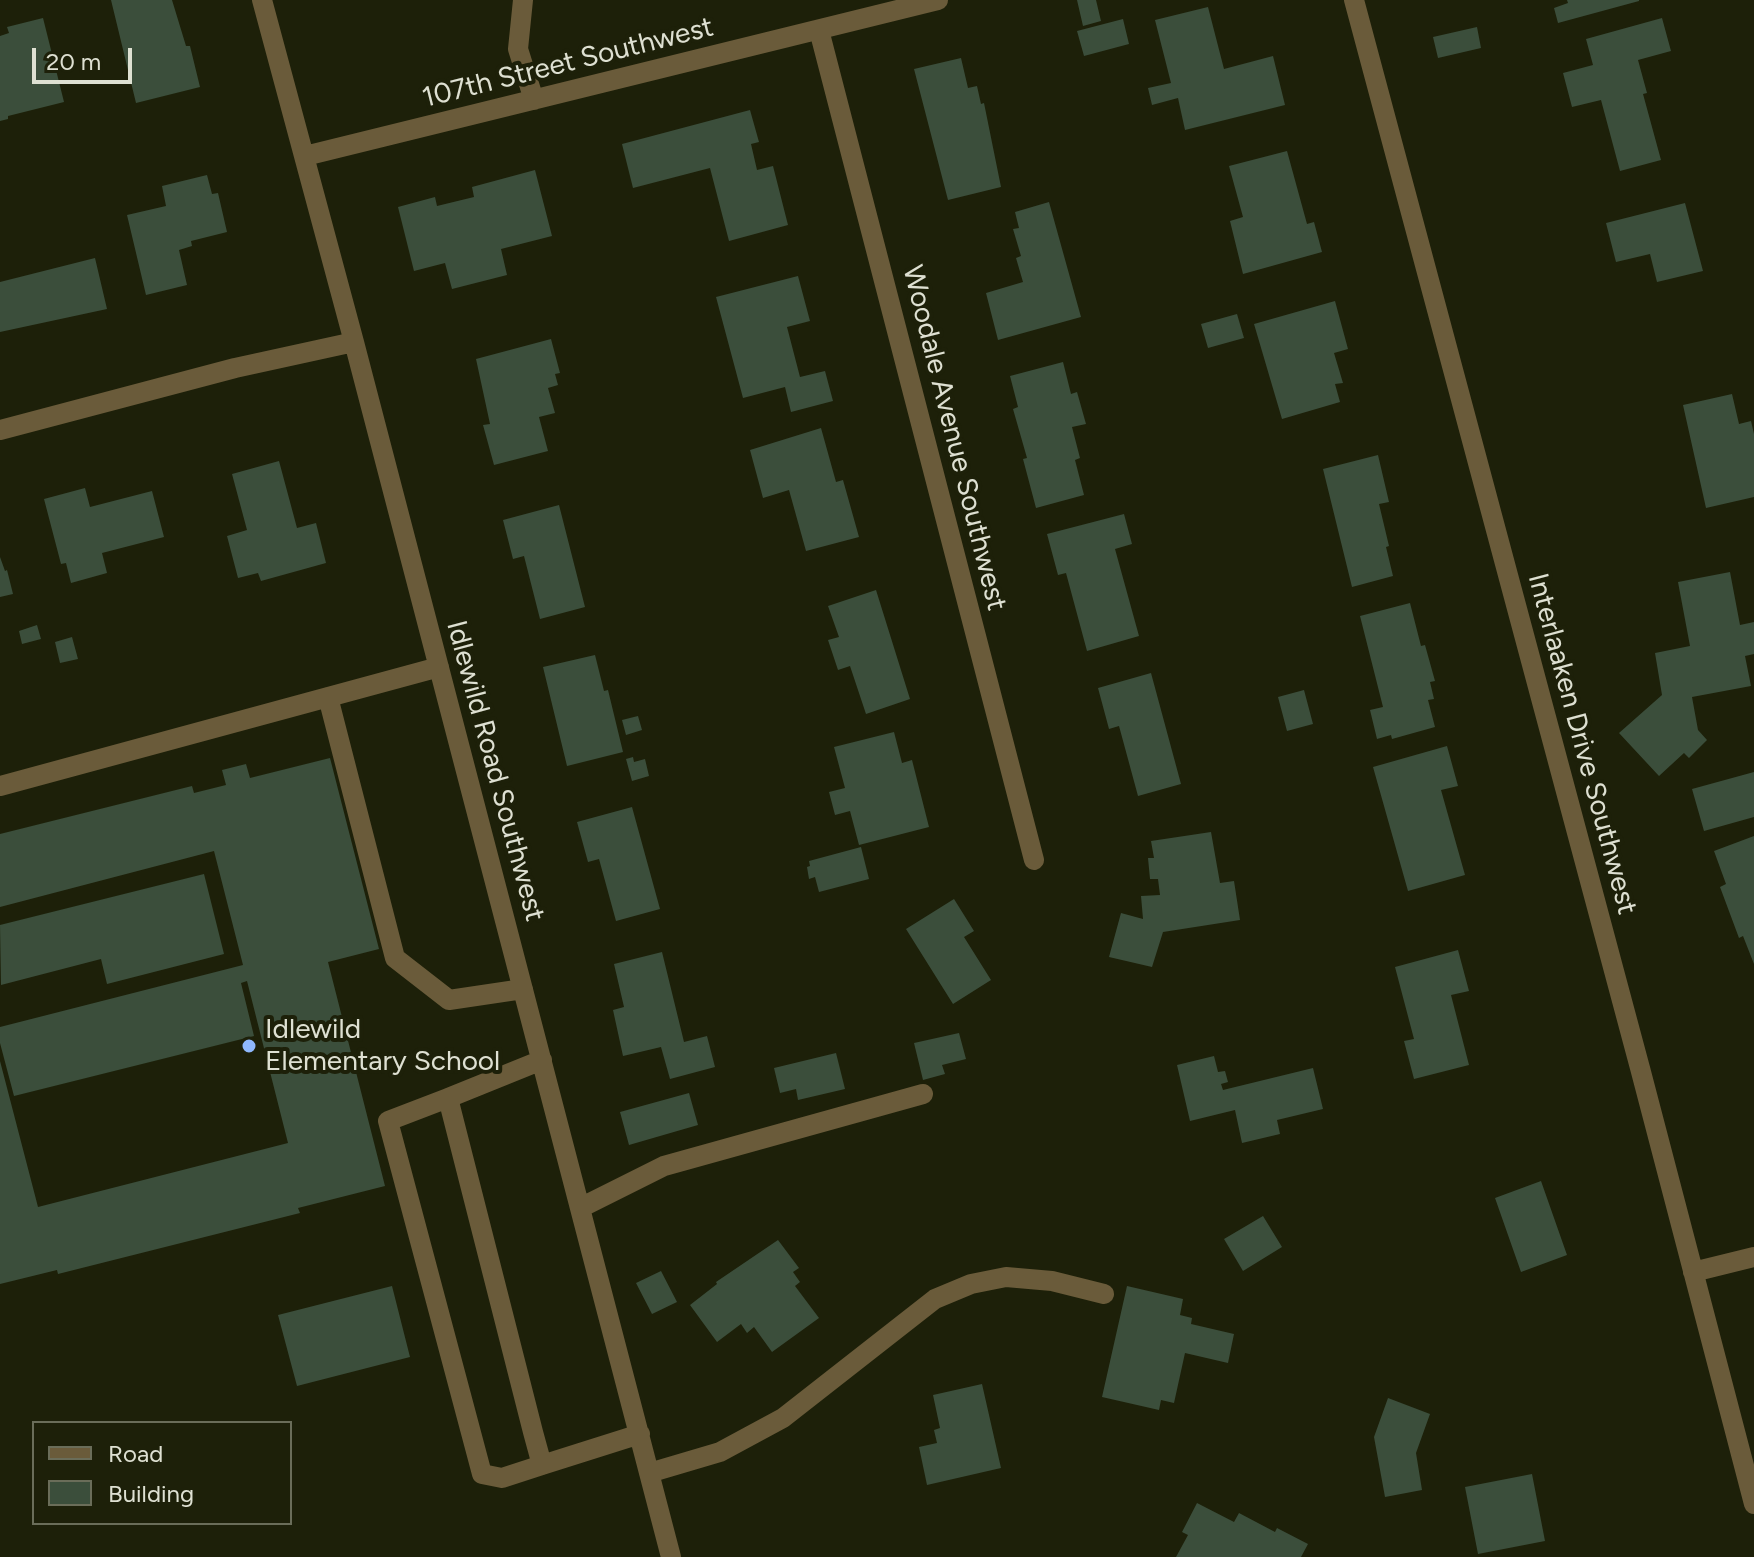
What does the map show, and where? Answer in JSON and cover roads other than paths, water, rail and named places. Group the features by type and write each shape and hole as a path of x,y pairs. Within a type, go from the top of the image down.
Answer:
{"street":[{"name":"Idlewild Road Southwest","path":"262,0 671,1557"},
{"path":"523,0 518,49 534,100"},
{"name":"107th Street Southwest","path":"305,156 938,0"},
{"name":"Interlaaken Drive Southwest","path":"1354,0 1754,1504"},
{"name":"Woodale Avenue Southwest","path":"819,30 1034,860"},
{"path":"0,430 235,368 354,342"},
{"path":"0,786 439,667"},
{"path":"328,697 395,958 449,1000 523,989"},
{"path":"542,1060 388,1121 482,1474 502,1478 640,1434"},
{"path":"580,1208 664,1166 923,1094"},
{"path":"448,1098 542,1465"},
{"path":"1693,1272 1754,1257"},
{"path":"649,1473 720,1452 783,1418 935,1299 971,1284 1006,1277 1052,1281 1104,1294"}],"place":[{"name":"Idlewild Elementary School","path":"249,1046"}]}
